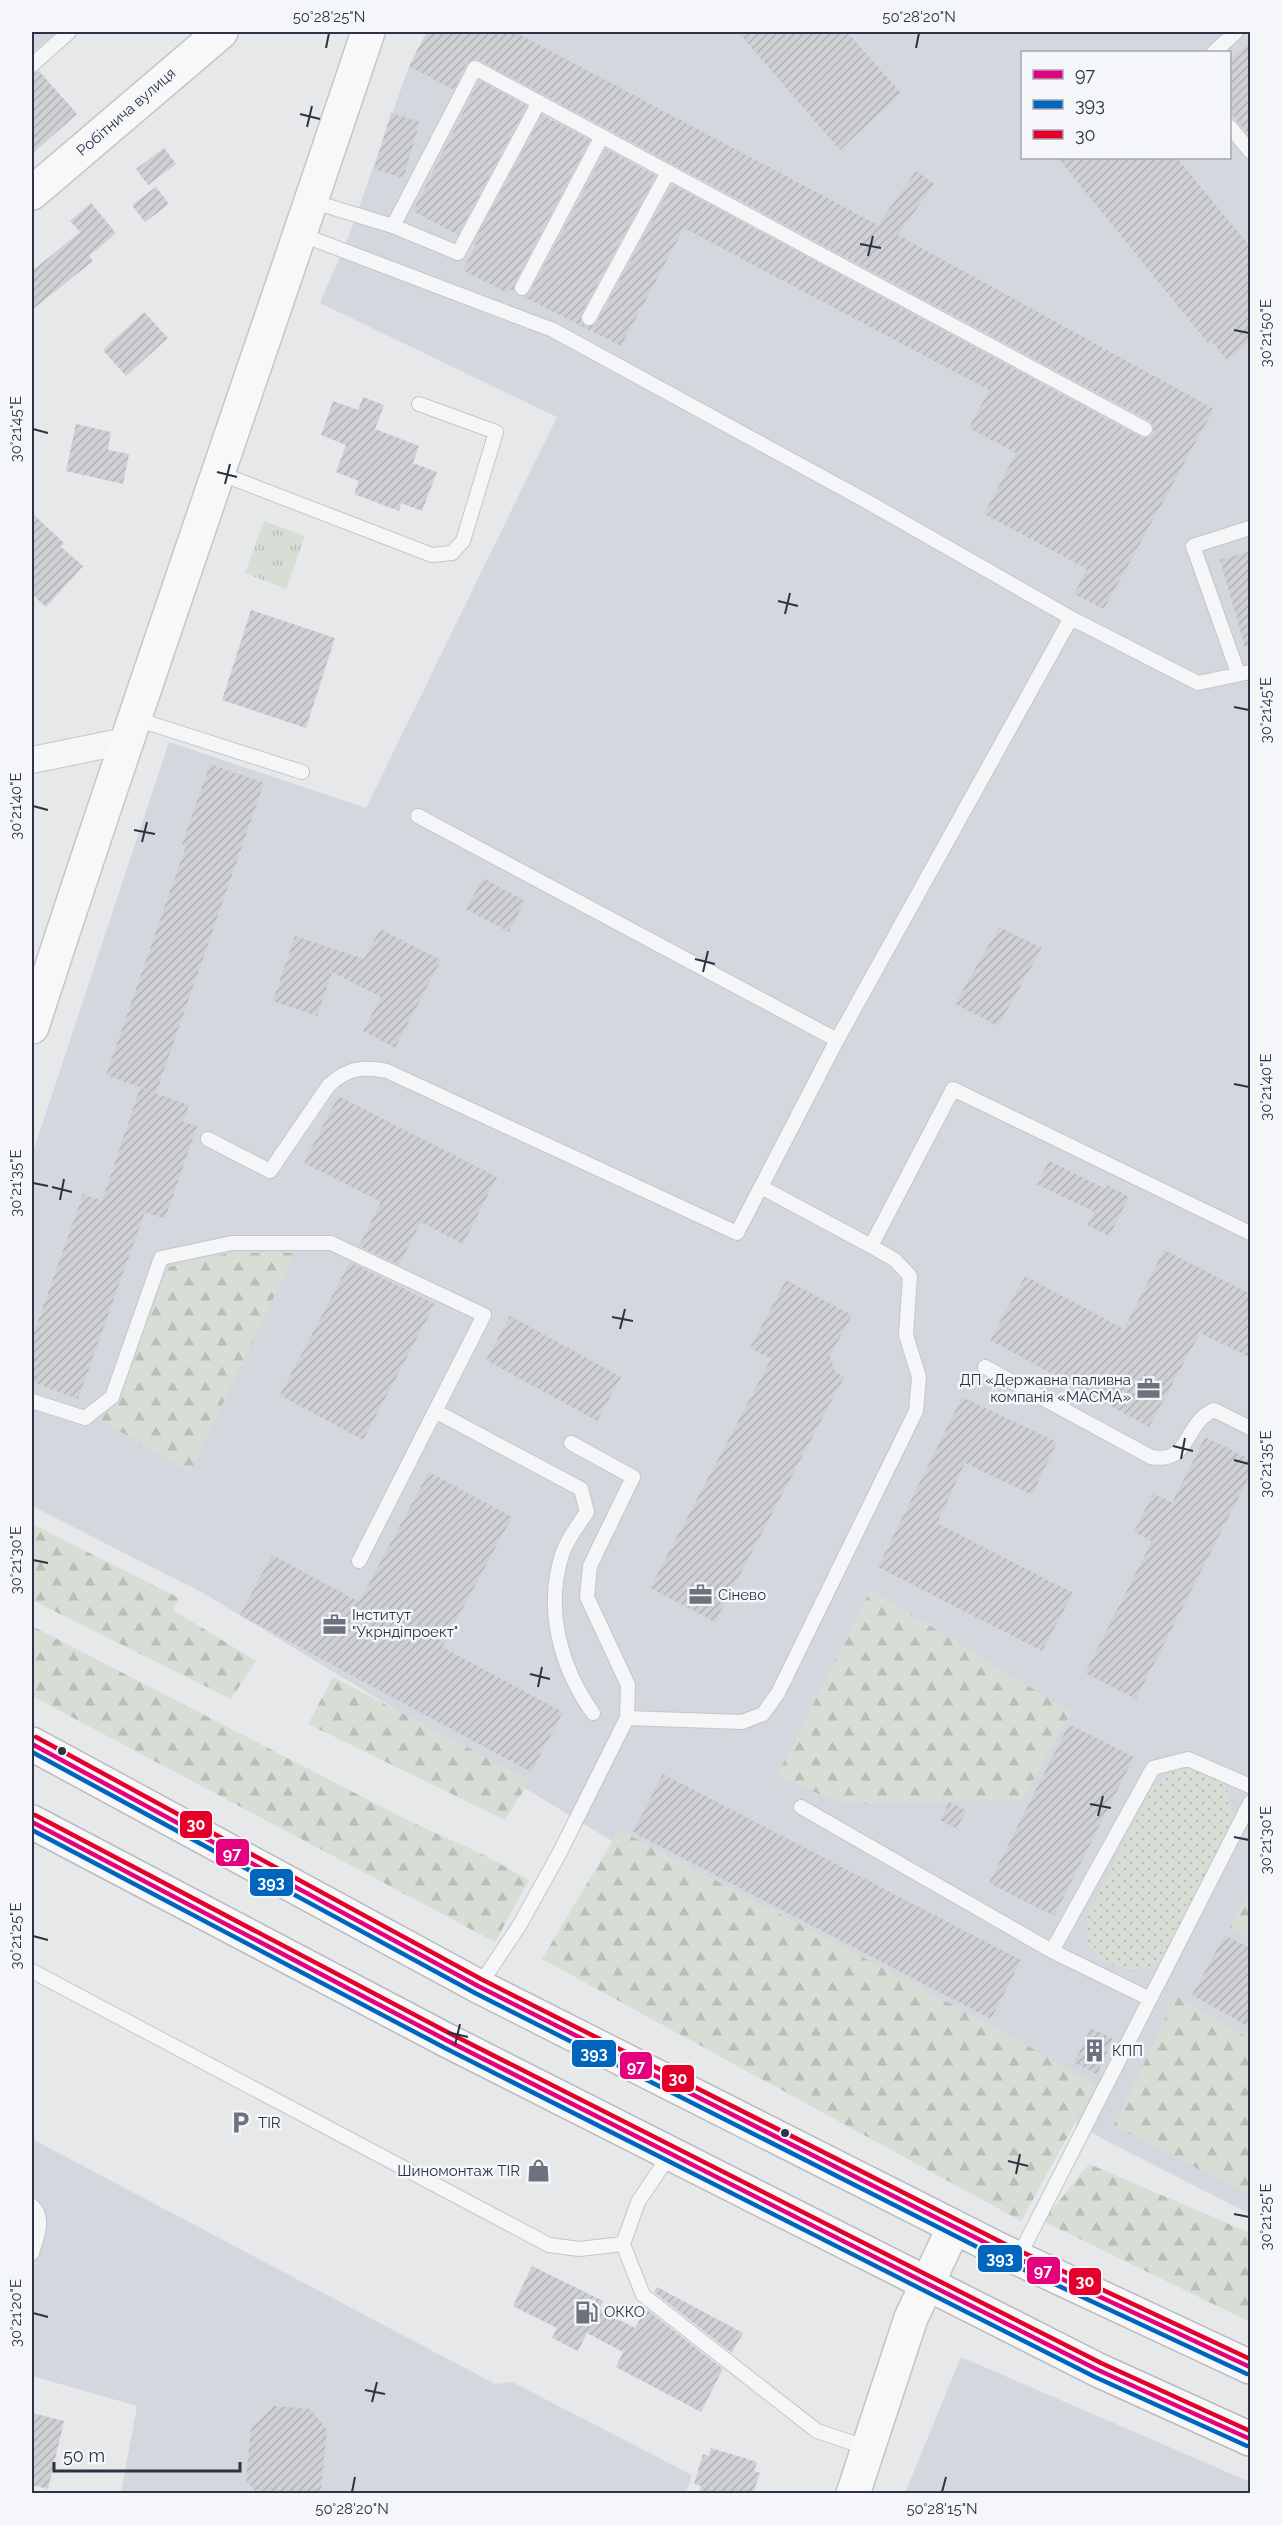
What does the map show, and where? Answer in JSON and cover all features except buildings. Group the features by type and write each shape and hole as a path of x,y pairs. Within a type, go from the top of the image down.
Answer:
{"main road":[{"name":"Робітнича вулиця","path":"32,193 220,32"},
{"path":"32,1027 129,730 219,473 368,32"},
{"path":"32,1744 478,1986 954,2227 1251,2367"},
{"path":"32,1822 416,2024 1098,2370 1251,2439"},
{"path":"853,2493 911,2318 954,2227"}],"street":[{"path":"32,760 129,730"}],"lane":[{"path":"32,64 69,32"},
{"path":"1215,51 1236,32"},
{"path":"393,226 475,68 1145,429"},
{"path":"311,201 393,226 458,253 539,102"},
{"path":"1231,129 1251,152"},
{"path":"522,288 602,136"},
{"path":"589,318 668,172"},
{"path":"300,234 552,330 868,502 1071,618 1198,682 1244,672 1193,546 1251,528"},
{"path":"219,473 432,555 452,553 463,541 496,432 418,404"},
{"path":"208,1139 270,1172 329,1085 340,1074 353,1068 387,1071 737,1233 837,1040 1071,618"},
{"path":"129,730 302,772"},
{"path":"418,816 837,1040"},
{"path":"871,1246 953,1089 1251,1233"},
{"path":"627,1718 742,1722 763,1714 778,1693 916,1411 919,1377 906,1335 910,1276 895,1260 761,1187"},
{"path":"32,1401 85,1418 112,1397 161,1258 232,1243 331,1243 484,1315 359,1562"},
{"path":"985,1367 1152,1457 1166,1460 1178,1453 1202,1415 1214,1410 1251,1428"},
{"path":"435,1412 581,1489 587,1512 563,1551 554,1595 557,1637 583,1698 593,1713"},
{"path":"478,1986 519,1926 559,1854 627,1718 628,1685 587,1597 590,1566 633,1477 571,1443"},
{"path":"1052,1951 1153,1768 1188,1759 1251,1786"},
{"path":"1018,2258 1251,1803"},
{"path":"801,1807 1052,1951 1150,1999"},
{"path":"32,1971 549,2245 579,2249 623,2244"},
{"path":"671,2153 638,2202 623,2244 643,2295 817,2432 868,2448"},
{"path":"32,2206 36,2210 40,2226 32,2253"}],"shaded area":[{"path":"32,32 57,32 32,53"},
{"path":"427,32 1250,32 1250,2214 1103,2139 205,1594 32,1506 32,1155 169,742 366,808 557,417 320,303 350,233 409,66"},
{"path":"32,2139 495,2384 512,2382 692,2475 686,2493 121,2493 137,2406 32,2376"},
{"path":"961,2357 1250,2482 1250,2493 905,2493"}],"green space":[{"path":"264,521 305,536 286,589 245,573"},
{"path":"229,1253 295,1253 190,1472 98,1419 115,1406 169,1267"},
{"path":"32,1524 179,1598 173,1610 256,1661 231,1699 32,1600"},
{"path":"871,1590 1071,1712 1022,1800 843,1804 777,1776"},
{"path":"32,1626 409,1821 484,1855 529,1880 495,1942 32,1696"},
{"path":"333,1677 530,1780 505,1820 308,1724"},
{"path":"1199,1768 1225,1785 1235,1817 1171,1948 1153,1967 1129,1971 1098,1959 1088,1942 1087,1917 1151,1789 1171,1770"},
{"path":"619,1830 988,2023 1096,2085 1021,2221 542,1959"},
{"path":"1250,1889 1250,1938 1230,1927"},
{"path":"1176,1996 1250,2039 1250,2195 1114,2126"},
{"path":"1089,2164 1250,2233 1250,2322 1043,2221"}],"transit line":[{"name":"30","path":"36,1737 481,1979 1005,2244 1250,2359"},
{"name":"97","path":"32,1744 478,1986 1002,2251 1250,2367"},
{"name":"393","path":"32,1752 475,1993 999,2258 1247,2374"},
{"name":"30","path":"35,1815 451,2034 1101,2363 1250,2431"},
{"name":"97","path":"32,1822 448,2041 1098,2370 1250,2439"},
{"name":"393","path":"32,1830 445,2048 1095,2377 1247,2446"}],"place":[{"name":"ДП «Державна паливна компанія «МАСМА»","path":"1149,1389"},
{"name":"Сінево","path":"700,1595"},
{"name":"Інститут \"Укрндіпроект\"","path":"334,1624"},
{"name":"КПП","path":"1094,2051"},
{"name":"TIR","path":"240,2123"},
{"name":"Шиномонтаж TIR","path":"538,2171"},
{"name":"ОККО","path":"586,2312"}]}
